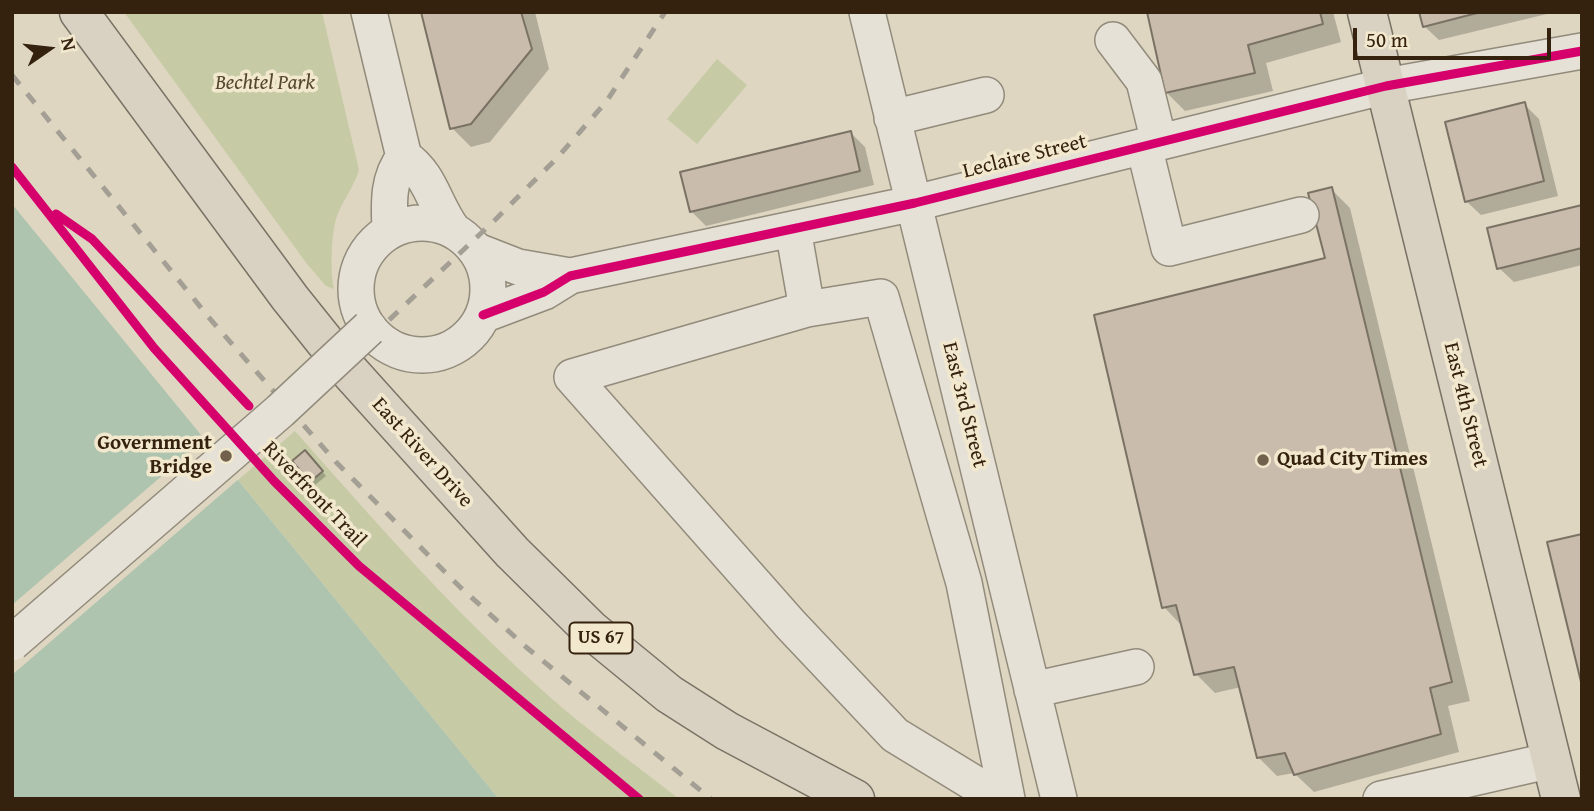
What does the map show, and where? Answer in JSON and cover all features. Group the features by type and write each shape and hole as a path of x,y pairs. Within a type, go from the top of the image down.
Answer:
{"main road":[{"name":"East River Drive","path":"79,12 290,298 342,363 512,552 592,630 669,694 727,731 855,799"},
{"name":"East 4th Street","path":"1367,12 1561,799"}],"street":[{"path":"369,12 404,157 426,177 441,214 465,240 488,282 483,315 470,335 459,345 431,355 415,355 398,351 383,343 369,328 357,301 359,267 377,240 405,225 421,222 437,224 465,240 518,267 570,276"},
{"name":"East 3rd Street","path":"867,12 1059,799"},
{"path":"1113,40 1144,81 1169,248 1301,215"},
{"name":"Leclaire Street","path":"483,315 544,292 570,276 915,203 1386,86 1582,51"},
{"path":"892,118 986,95"},
{"path":"390,231 390,188 404,157"},
{"path":"793,229 807,309"},
{"path":"1000,799 895,735 791,625 572,377 807,309 881,297 964,583 1007,799"},
{"path":"12,643 280,411 369,328"},
{"path":"964,583 1004,574"},
{"path":"1032,690 1136,667"},
{"path":"1381,799 1455,791 1552,760"}],"green space":[{"name":"Bechtel Park","path":"124,12 322,12 359,170 339,210 333,233 334,289 326,286 307,264"},
{"path":"717,59 747,85 697,144 667,119"},
{"path":"295,431 425,575 493,645 565,710 679,799 499,799 238,480"}],"shaded area":[{"path":"12,204 499,799 12,799"}],"pier":[{"path":"207,437 240,478 12,675 12,605"}],"building":[{"path":"421,12 521,12 532,49 471,124 450,129"},
{"path":"1147,12 1320,12 1323,24 1248,45 1255,73 1165,93"},
{"path":"1419,12 1481,12 1423,27"},
{"path":"1525,102 1544,181 1465,202 1445,122"},
{"path":"851,131 860,171 690,212 680,172"},
{"name":"Quad City Times","path":"1332,187 1452,682 1430,688 1441,734 1294,775 1285,753 1257,758 1234,667 1194,675 1176,605 1162,608 1094,315 1325,258 1308,193"},
{"path":"1582,205 1582,248 1497,269 1487,228"},
{"path":"305,450 323,471 310,482 292,461"},
{"path":"1582,534 1582,686 1547,542"}],"railway":[{"path":"12,654 299,405 495,220 557,158 606,102 665,12"},
{"path":"12,75 211,320 336,462 459,586 526,647 711,799"}],"cycle path":[{"path":"483,315 544,292 570,276 915,203 1386,86 1582,51"},
{"name":"Riverfront Trail","path":"12,167 154,348 274,481 359,566 639,799"},
{"path":"56,214 92,239 249,406"}],"place":[{"name":"Government Bridge","path":"226,456"},
{"name":"Quad City Times","path":"1263,460"}]}
